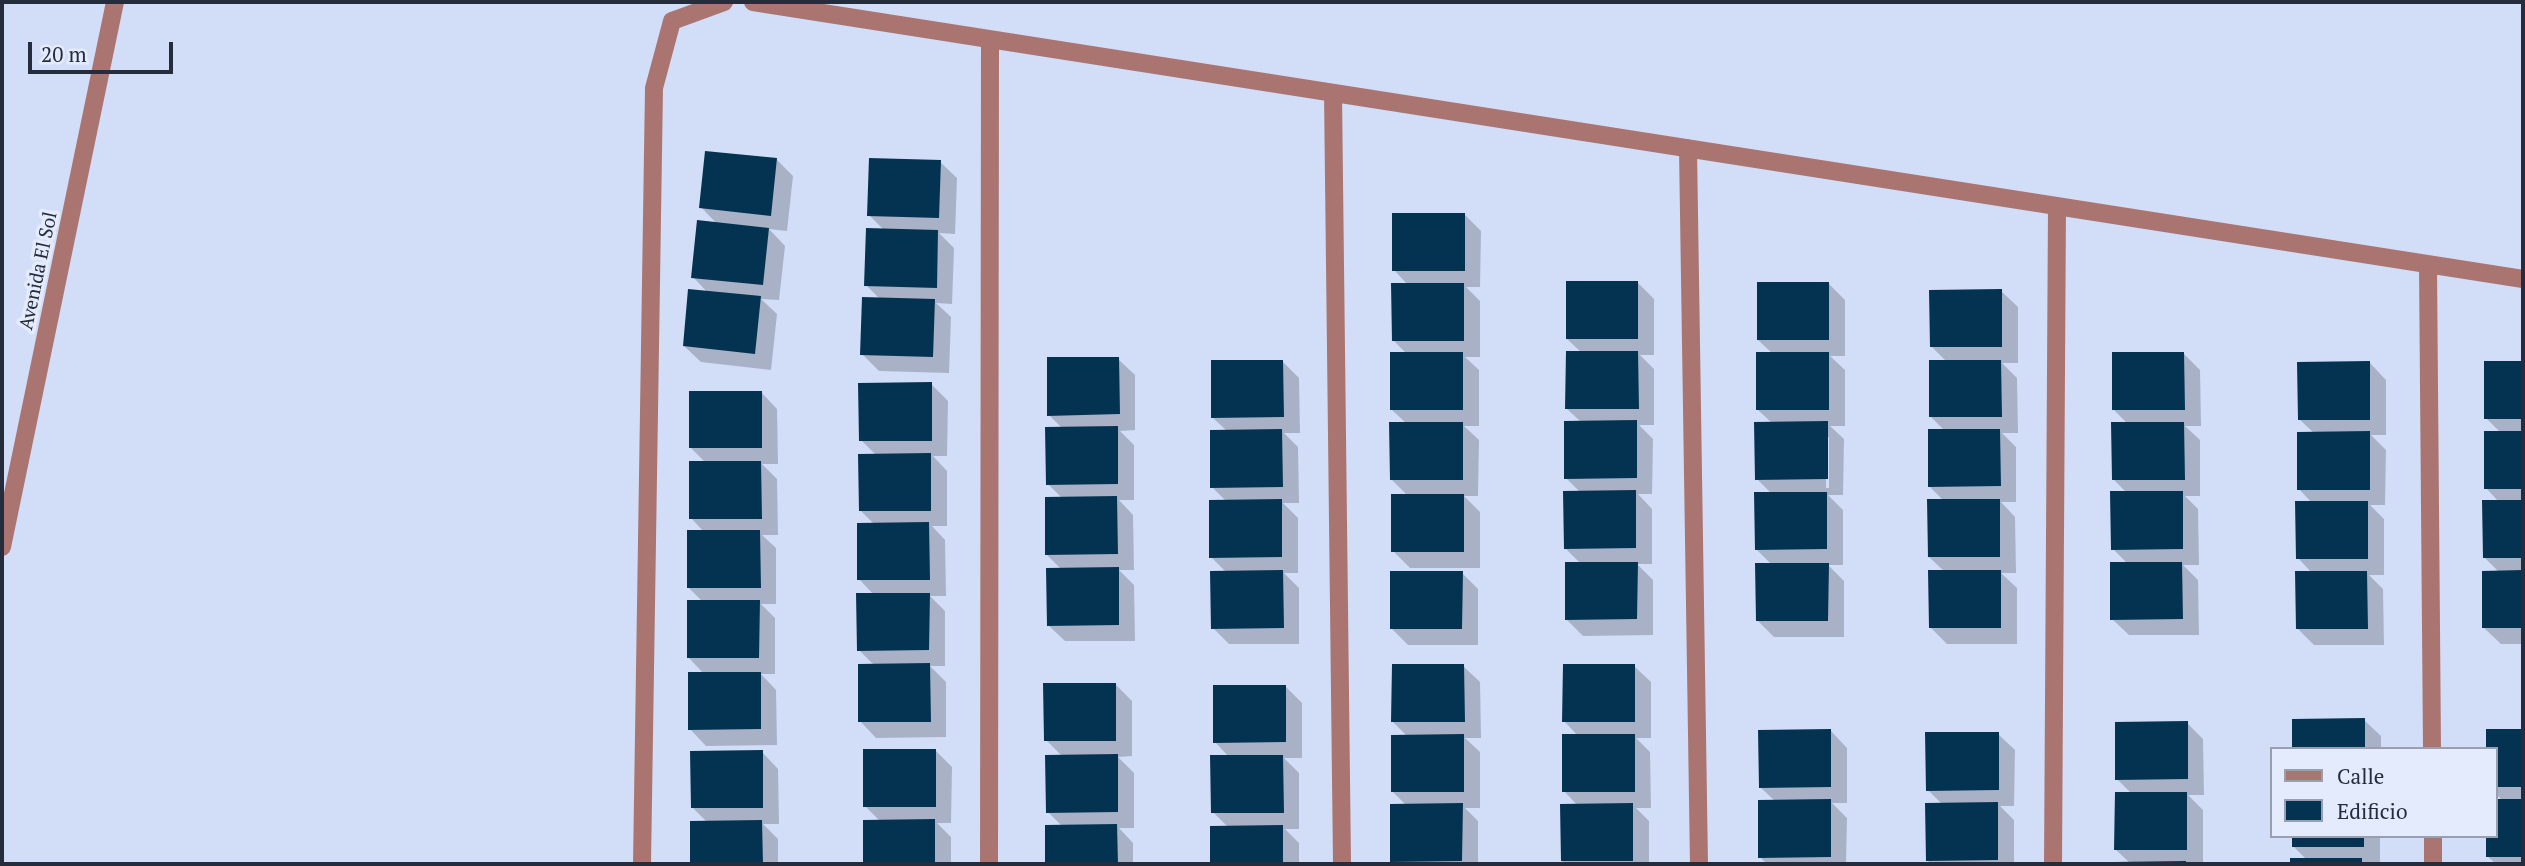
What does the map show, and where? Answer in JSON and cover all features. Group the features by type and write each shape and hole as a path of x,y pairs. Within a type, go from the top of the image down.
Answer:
{"street":[{"name":"Avenida El Sol","path":"2,547 115,2"},
{"path":"642,864 654,88 672,21 724,2"},
{"path":"753,2 2523,279"},
{"path":"989,864 990,39"},
{"path":"1333,93 1342,864"},
{"path":"1688,148 1699,864"},
{"path":"2053,864 2057,206"},
{"path":"2428,265 2432,747"},
{"path":"2433,838 2433,864"}],"building":[{"path":"705,151 777,158 771,216 699,208"},
{"path":"869,158 941,160 939,218 867,216"},
{"path":"1392,213 1465,213 1465,271 1392,271"},
{"path":"697,220 769,228 763,285 691,278"},
{"path":"866,228 938,230 937,288 864,286"},
{"path":"1566,281 1638,281 1638,339 1566,339"},
{"path":"1757,282 1829,282 1829,340 1757,340"},
{"path":"1391,283 1464,283 1464,341 1392,341"},
{"path":"688,289 761,296 755,354 683,346"},
{"path":"2002,289 2002,347 1930,347 1929,290"},
{"path":"862,297 935,299 933,357 860,355"},
{"path":"1566,351 1638,351 1639,409 1565,409"},
{"path":"1390,352 1463,352 1463,410 1390,410"},
{"path":"1756,352 1829,352 1829,410 1756,410"},
{"path":"2112,352 2184,352 2185,410 2112,410"},
{"path":"1047,357 1119,357 1120,414 1047,416"},
{"path":"1211,360 1283,360 1284,417 1211,418"},
{"path":"1929,360 2001,360 2002,417 1929,417"},
{"path":"2370,361 2370,420 2298,420 2297,362"},
{"path":"2484,361 2523,361 2523,419 2484,419"},
{"path":"932,382 932,441 859,441 858,383"},
{"path":"689,391 762,391 762,448 689,448"},
{"path":"1637,420 1637,478 1564,479 1564,421"},
{"path":"1828,421 1828,479 1755,480 1754,422"},
{"path":"1389,422 1463,422 1463,480 1390,480"},
{"path":"2111,422 2184,422 2185,480 2112,480"},
{"path":"1118,426 1118,484 1046,485 1045,427"},
{"path":"1282,429 1283,487 1210,488 1210,430"},
{"path":"1928,429 2000,429 2001,486 1928,487"},
{"path":"2370,431 2370,490 2297,490 2297,432"},
{"path":"2484,431 2523,431 2523,489 2484,489"},
{"path":"931,453 931,511 859,511 858,454"},
{"path":"689,461 761,461 762,519 689,519"},
{"path":"1636,490 1636,548 1564,549 1563,491"},
{"path":"2110,491 2183,491 2183,549 2111,550"},
{"path":"1754,492 1827,492 1827,549 1755,550"},
{"path":"1391,494 1464,494 1464,552 1391,552"},
{"path":"1117,496 1118,554 1045,555 1045,497"},
{"path":"1282,499 1282,557 1209,558 1209,500"},
{"path":"1927,499 2000,499 2000,557 1928,557"},
{"path":"2482,500 2523,500 2523,558 2483,558"},
{"path":"2295,501 2368,501 2368,559 2296,559"},
{"path":"929,522 930,580 857,580 857,523"},
{"path":"687,530 760,530 761,588 687,588"},
{"path":"1565,562 1638,562 1637,619 1565,620"},
{"path":"2110,562 2182,562 2183,619 2110,620"},
{"path":"1755,563 1829,563 1828,621 1756,621"},
{"path":"1119,567 1119,625 1047,626 1046,568"},
{"path":"1283,570 1284,628 1211,629 1210,571"},
{"path":"1928,570 2001,570 2001,628 1929,628"},
{"path":"2523,570 2523,628 2482,628 2482,571"},
{"path":"1390,571 1463,571 1462,629 1390,629"},
{"path":"2295,571 2367,571 2368,629 2296,629"},
{"path":"856,593 930,593 929,650 857,651"},
{"path":"687,600 760,600 759,658 687,658"},
{"path":"930,663 931,722 858,722 858,664"},
{"path":"1392,664 1464,664 1465,722 1391,722"},
{"path":"1563,664 1635,664 1635,722 1562,722"},
{"path":"688,672 761,672 761,729 688,730"},
{"path":"1043,683 1116,683 1116,741 1044,741"},
{"path":"1213,685 1286,685 1286,742 1213,743"},
{"path":"2365,718 2365,747 2292,747 2292,719"},
{"path":"2188,721 2188,779 2115,780 2115,722"},
{"path":"1831,729 1831,787 1759,788 1758,730"},
{"path":"2486,729 2523,729 2523,787 2497,787 2497,747 2486,747"},
{"path":"1925,732 1999,732 1999,790 1926,791"},
{"path":"1464,734 1464,792 1391,792 1391,735"},
{"path":"1562,734 1635,734 1635,792 1562,792"},
{"path":"863,749 936,749 936,807 863,807"},
{"path":"763,750 763,808 691,808 690,751"},
{"path":"1118,754 1118,812 1046,813 1045,755"},
{"path":"1210,755 1283,755 1284,813 1211,813"},
{"path":"2115,792 2187,792 2187,850 2114,850"},
{"path":"1831,799 1831,857 1758,858 1758,800"},
{"path":"2497,799 2523,799 2523,857 2486,857 2486,838 2497,838"},
{"path":"1998,802 1998,860 1926,861 1925,803"},
{"path":"1463,803 1462,861 1390,862 1390,804"},
{"path":"1633,803 1633,861 1561,861 1560,804"},
{"path":"935,819 935,864 863,864 863,820"},
{"path":"762,820 763,864 690,864 690,821"},
{"path":"1117,824 1118,864 1045,864 1045,825"},
{"path":"1283,825 1283,864 1210,864 1210,826"},
{"path":"2292,838 2364,838 2364,847 2292,847"},
{"path":"2290,858 2362,858 2362,864 2290,864"},
{"path":"2186,861 2186,864 2113,864 2113,862"}]}
